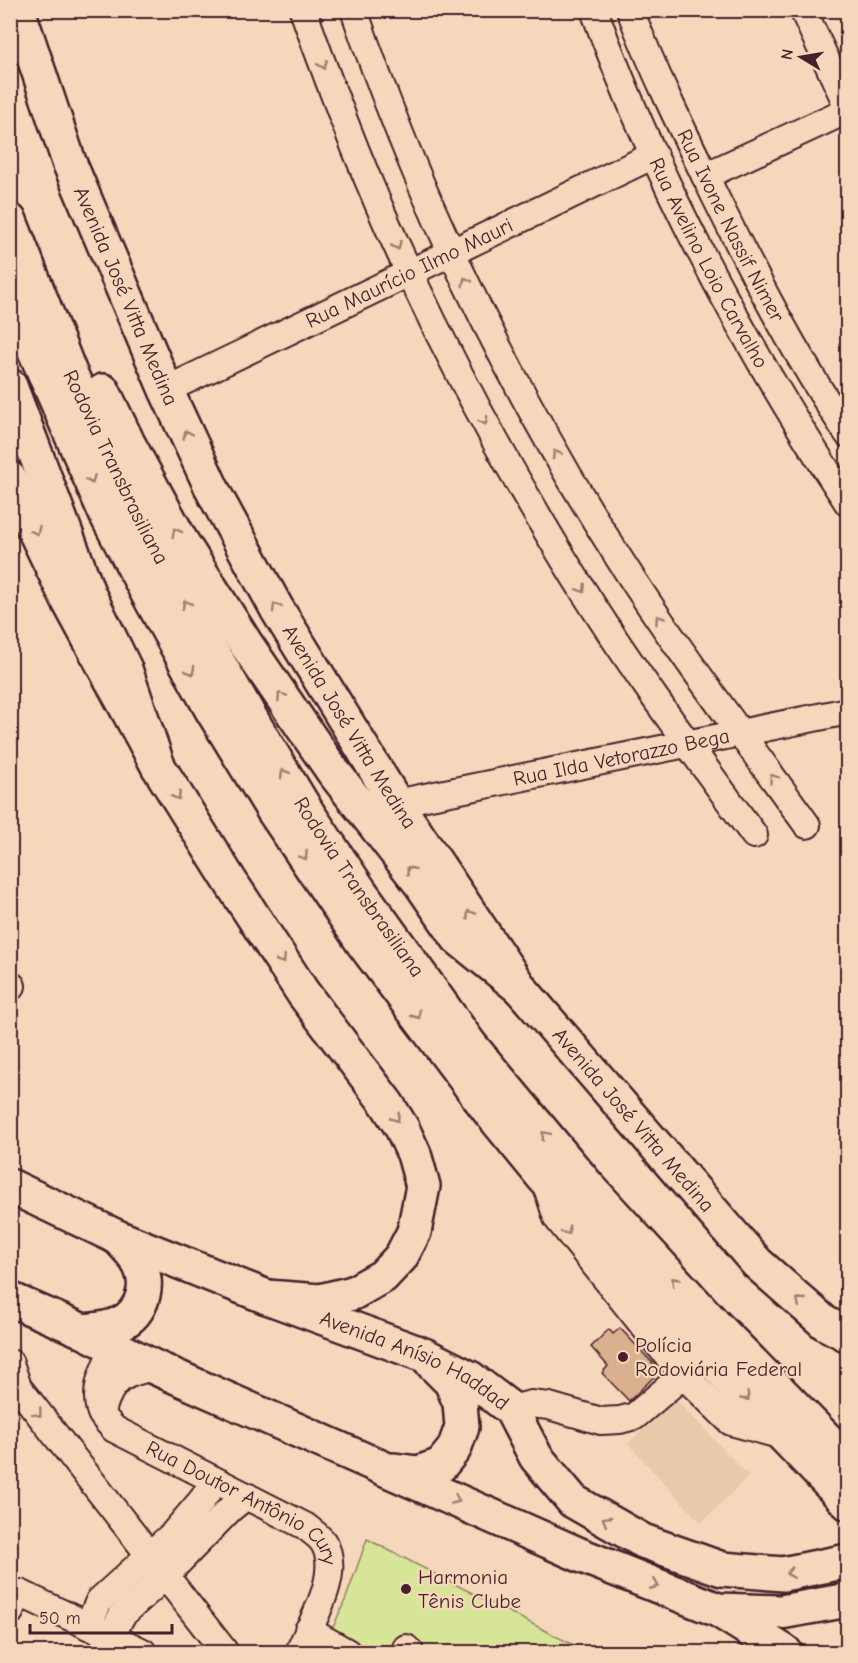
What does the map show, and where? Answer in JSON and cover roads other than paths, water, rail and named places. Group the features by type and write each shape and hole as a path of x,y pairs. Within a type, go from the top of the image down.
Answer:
{"main road":[{"name":"Avenida José Vitta Medina","path":"18,10 69,162 166,390 214,493 277,609 396,803 520,988 757,1263 825,1323 848,1335"},
{"name":"Rodovia Transbrasiliana","path":"10,222 70,374 150,537 203,636 261,736 360,891 471,1046 587,1185 700,1350 848,1461"},
{"name":"Rodovia Transbrasiliana","path":"10,291 106,514 147,592 212,710 273,810 363,943 490,1112 544,1178 700,1350 848,1503"},
{"path":"44,308 94,371 128,443 181,540 246,644 332,770 421,884 458,938 520,988"},
{"path":"10,386 89,595 125,669 158,766"},
{"path":"10,479 68,600 158,766 303,993 387,1104 414,1154 423,1186 414,1232 401,1257 383,1276 353,1293 320,1301 267,1297"},
{"name":"Avenida Anísio Haddad","path":"10,1186 117,1237 267,1297 424,1355 470,1378 511,1409 536,1457 573,1501 643,1541 722,1569 783,1574 848,1561"},
{"path":"114,1347 141,1302 144,1290 144,1278 137,1260 117,1237"},
{"path":"10,1299 83,1331 154,1367 580,1555 718,1610 785,1653"},
{"path":"83,1331 118,1324 133,1316"},
{"path":"383,1468 418,1473 441,1465 454,1449 462,1427 460,1403 451,1382 424,1355"},
{"path":"718,1610 782,1612 848,1600"}],"street":[{"path":"303,10 349,132 409,273 456,368 526,497 603,622 754,835"},
{"path":"354,10 391,112 452,252 514,379 584,502 658,619 807,825"},
{"name":"Rua Avelino Loio Carvalho","path":"594,10 627,93 691,233 774,386 848,504"},
{"name":"Rua Ivone Nassif Nimer","path":"630,10 658,78 770,303 805,366 848,435"},
{"path":"705,176 848,108 803,10"},
{"name":"Rua Maurício Ilmo Mauri","path":"166,390 654,155"},
{"name":"Rua Ilda Vetorazzo Bega","path":"396,803 848,711"},
{"path":"102,1414 98,1398 99,1385 114,1347"},
{"path":"511,1409 531,1404 549,1406 601,1421 620,1420 634,1416 700,1350"},
{"path":"10,1363 14,1382 225,1653"},
{"path":"102,1414 113,1385 122,1376 154,1367"},
{"name":"Rua Doutor Antônio Cury","path":"102,1414 114,1429 305,1526 322,1541 328,1557 330,1572 304,1641"},
{"path":"88,1626 99,1602 172,1534 202,1500 215,1480"},
{"path":"111,1637 122,1615 246,1496"},
{"path":"10,1612 20,1593 143,1653"},
{"path":"304,1641 347,1653"}],"place":[{"name":"Polícia Rodoviária Federal","path":"623,1357"},
{"name":"Harmonia Tênis Clube","path":"406,1589"}]}
